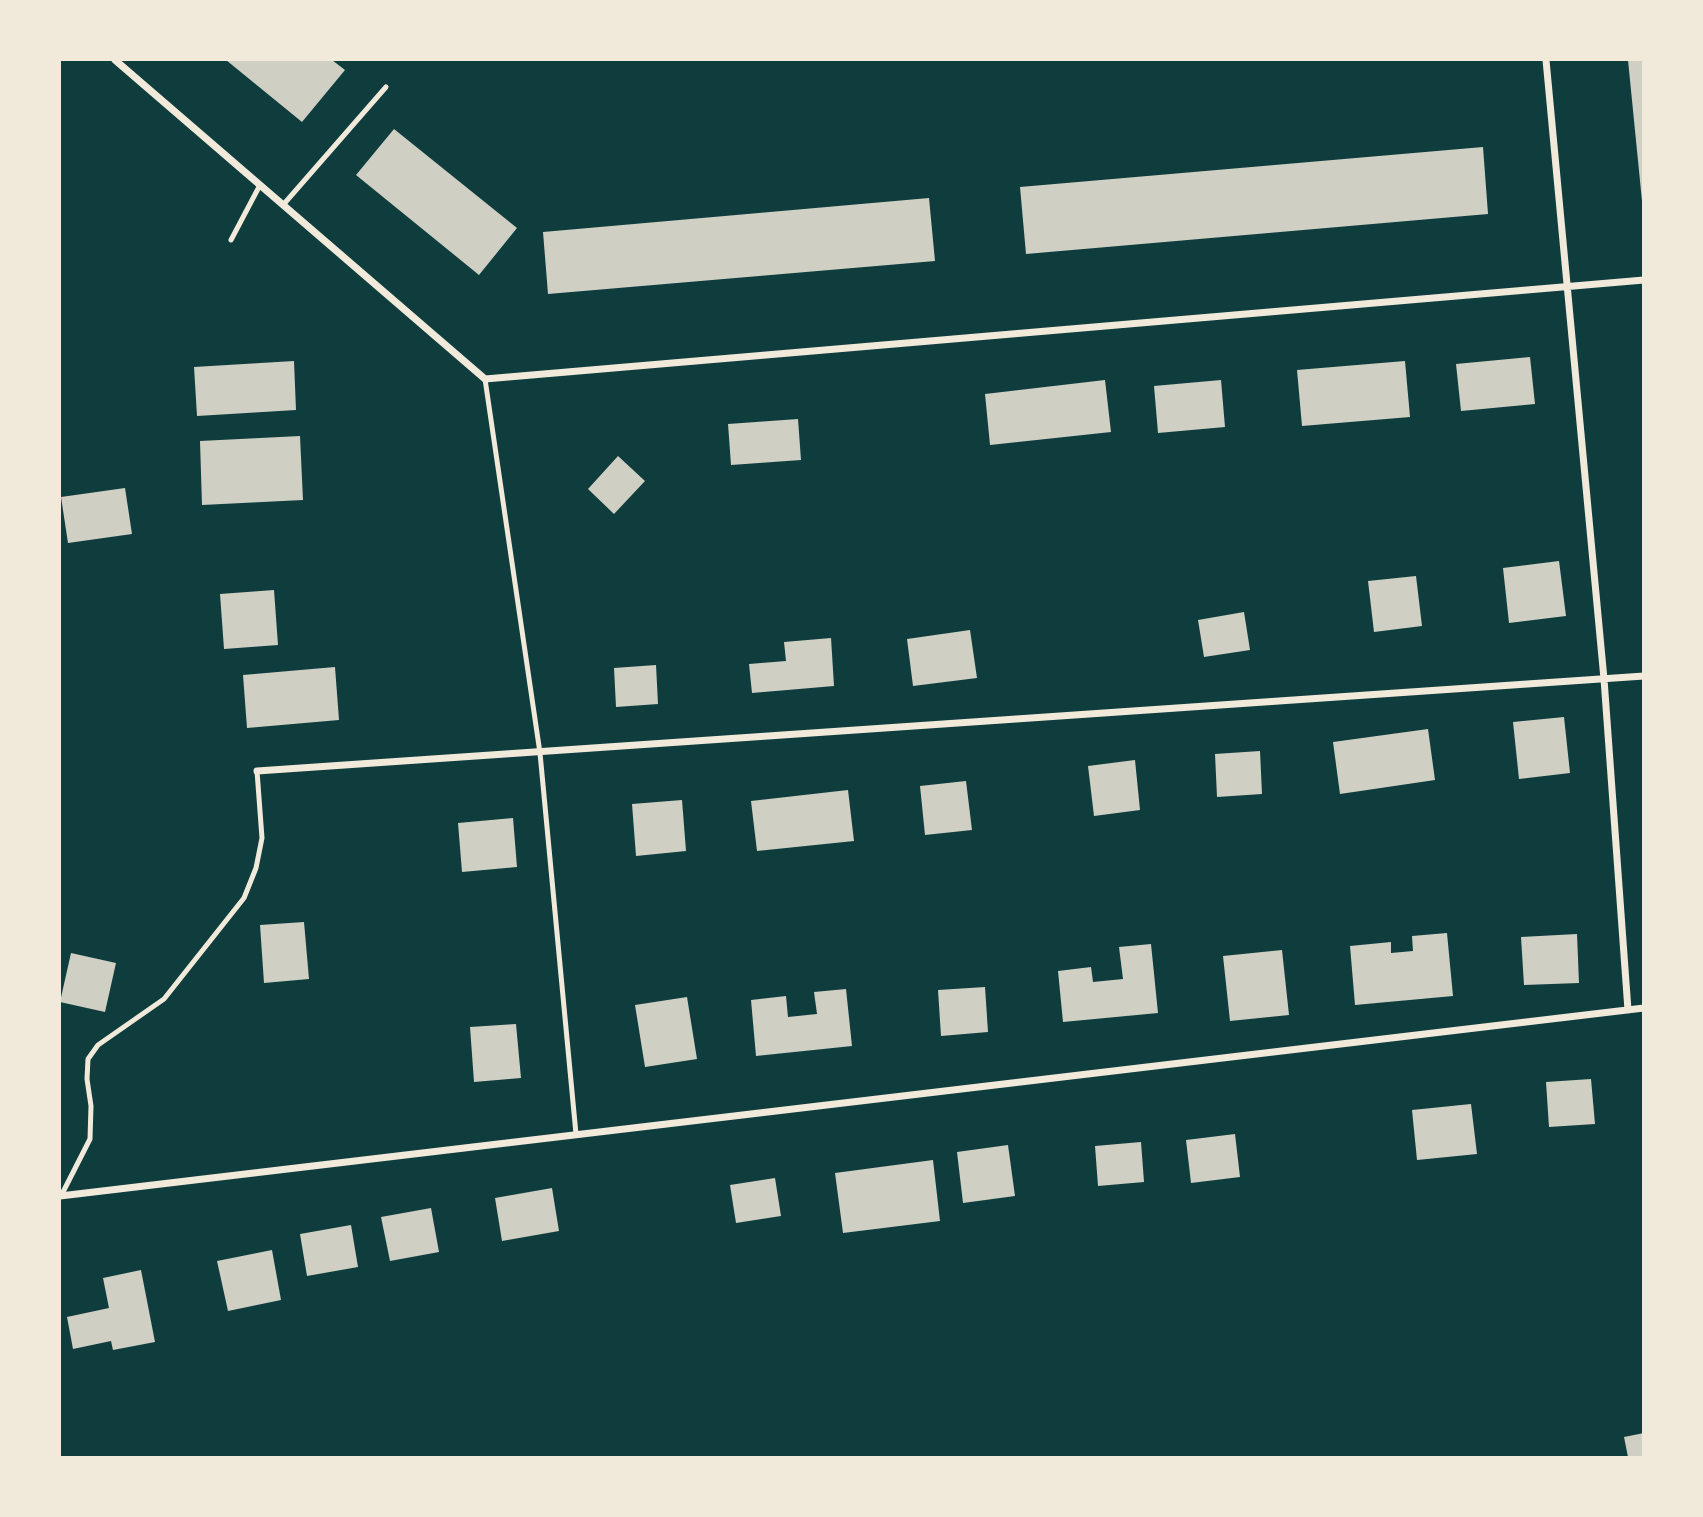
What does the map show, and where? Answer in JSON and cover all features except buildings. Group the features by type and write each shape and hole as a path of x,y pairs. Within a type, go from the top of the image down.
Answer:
{"street":[{"path":"115,60 485,379 1643,280"},
{"path":"1546,60 1604,679 1628,1010"},
{"path":"257,771 1643,676"},
{"path":"60,1196 1643,1008"}],"lane":[{"path":"283,205 386,87"},
{"path":"231,240 260,185"},
{"path":"485,379 540,753 576,1134"},
{"path":"60,1196 90,1139 88,1059 98,1045 164,999 244,898 257,868 262,838 257,771"}]}
